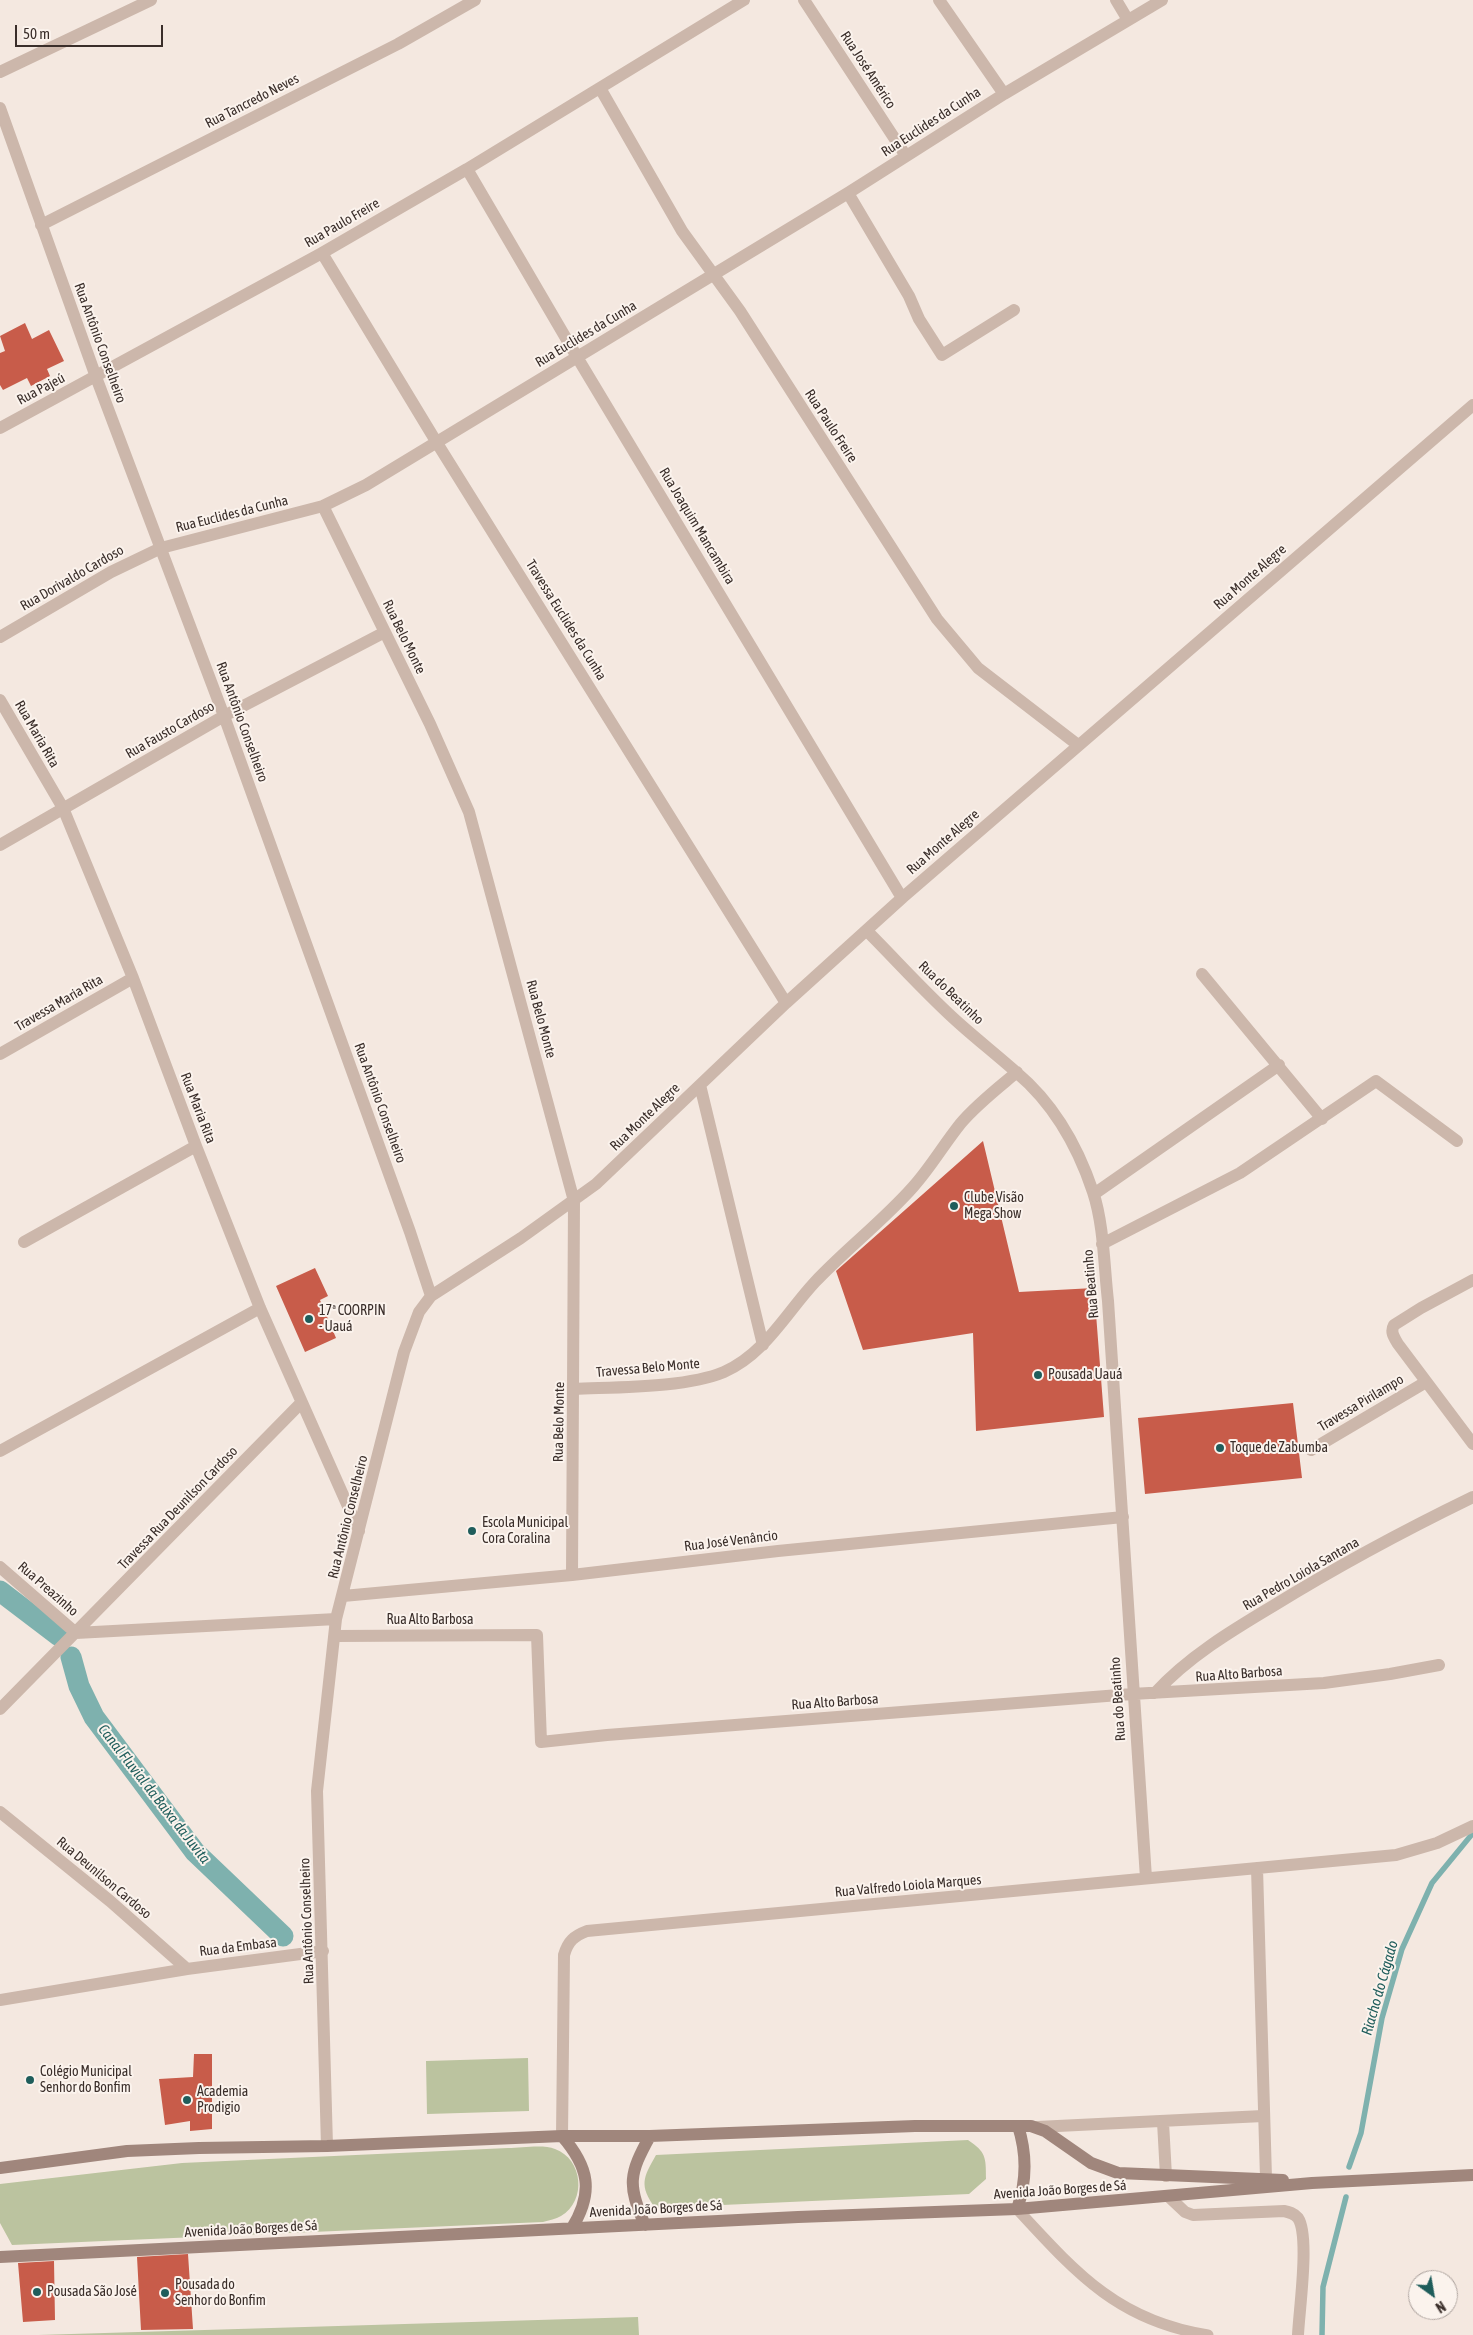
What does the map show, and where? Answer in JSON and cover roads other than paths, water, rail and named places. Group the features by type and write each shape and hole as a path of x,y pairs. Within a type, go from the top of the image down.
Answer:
{"main road":[{"name":"Avenida João Borges de Sá","path":"0,2168 127,2151 327,2146 562,2136 650,2136 915,2126 1018,2126 1037,2127 1055,2136 1091,2163 1118,2173 1266,2178 1312,2183"},
{"path":"1017,2209 1024,2191 1025,2173 1025,2155 1018,2126"},
{"path":"562,2136 576,2152 584,2170 587,2189 581,2213 572,2228"},
{"path":"645,2226 635,2202 632,2183 638,2158 650,2136"},
{"name":"Avenida João Borges de Sá","path":"0,2257 798,2217 1017,2209 1312,2183 1473,2175"}],"street":[{"path":"0,72 151,0"},
{"name":"Rua Tancredo Neves","path":"40,225 398,44 475,0"},
{"name":"Rua Paulo Freire","path":"96,377 322,253 467,169 744,0"},
{"name":"Rua José Américo","path":"804,0 906,156"},
{"path":"939,0 1004,94"},
{"path":"1116,0 1128,20"},
{"name":"Rua Euclides da Cunha","path":"161,548 323,506 366,486 848,193 1004,94 1162,0"},
{"name":"Rua Paulo Freire","path":"600,88 682,230 714,274 942,625 978,668 1078,745"},
{"name":"Rua Antônio Conselheiro","path":"0,108 40,225 224,716 410,1232 431,1296 420,1312 404,1352 336,1619 318,1791 327,2146"},
{"name":"Rua Joaquim Mancambira","path":"467,169 902,898"},
{"path":"848,193 909,296 919,319 942,355 1014,310"},
{"name":"Travessa Euclides da Cunha","path":"322,253 437,443 786,1003"},
{"name":"Rua Pajeú","path":"0,428 96,377"},
{"name":"Rua Monte Alegre","path":"431,1296 574,1201 623,1159 786,1003 902,898 1473,405"},
{"name":"Rua Belo Monte","path":"323,506 455,777 469,812 574,1201 572,1575"},
{"name":"Rua Dorivaldo Cardoso","path":"0,637 111,572 161,548"},
{"name":"Rua Fausto Cardoso","path":"0,844 224,716 385,632"},
{"name":"Rua Maria Rita","path":"0,700 63,808 133,978 196,1146 260,1308 359,1531"},
{"name":"Rua do Beatinho","path":"867,931 960,1024 1017,1072"},
{"path":"1202,974 1322,1119"},
{"name":"Travessa Maria Rita","path":"0,1054 133,978"},
{"path":"1094,1194 1279,1065"},
{"name":"Rua Beatinho","path":"1017,1072 1037,1092 1061,1124 1078,1154 1094,1194 1102,1244 1123,1517"},
{"name":"Travessa Belo Monte","path":"574,1389 634,1387 702,1379 724,1372 746,1360 763,1344 813,1284 911,1189 972,1111 1017,1072"},
{"path":"1102,1244 1240,1173 1322,1119 1376,1080 1457,1141"},
{"path":"700,1085 763,1344"},
{"path":"24,1242 196,1146"},
{"name":"Travessa Pirilampo","path":"1473,1280 1421,1308 1392,1328 1392,1334 1398,1344 1473,1444"},
{"path":"0,1451 260,1308"},
{"name":"Travessa Pirilampo","path":"1311,1450 1426,1382"},
{"name":"Travessa Rua Deunilson Cardoso","path":"0,1709 301,1403"},
{"name":"Rua Pedro Loiola Santana","path":"1155,1693 1172,1674 1241,1625 1307,1585 1473,1497"},
{"name":"Rua do Beatinho","path":"1123,1517 1132,1694 1146,1878"},
{"name":"Rua José Venâncio","path":"343,1596 572,1575 778,1551 1123,1517"},
{"name":"Rua Preazinho","path":"0,1567 76,1633"},
{"path":"76,1633 336,1619"},
{"name":"Rua Alto Barbosa","path":"334,1636 537,1635 541,1742 607,1735 1132,1694 1324,1683 1439,1665"},
{"name":"Rua Deunilson Cardoso","path":"0,1812 115,1906 187,1969"},
{"name":"Rua Valfredo Loiola Marques","path":"562,2136 564,1955 566,1946 576,1935 587,1931 1396,1855 1437,1843 1473,1826"},
{"path":"1258,1868 1266,2178"},
{"name":"Rua da Embasa","path":"0,2000 187,1969 323,1951"},
{"name":"Avenida João Borges de Sá","path":"1037,2127 1264,2116"},
{"path":"1163,2122 1166,2176"},
{"path":"1168,2196 1185,2212 1193,2215 1284,2211 1294,2214 1298,2219 1302,2238 1303,2262 1298,2335"}],"lane":[{"path":"1017,2209 1062,2258 1116,2303 1141,2316 1179,2330 1208,2335"}],"waterway":[{"name":"Canal Fluvial da Baixa da Juvita","path":"0,1591 59,1636"},
{"name":"Canal Fluvial da Baixa da Juvita","path":"71,1657 79,1686 94,1717 195,1852 283,1936"},
{"name":"Riacho do Cágado","path":"1349,2167 1361,2133 1382,2018 1402,1949 1432,1883 1473,1833"},
{"name":"Riacho do Cágado","path":"1322,2335 1323,2287 1346,2197"}],"place":[{"name":"Clube Visão Mega Show","path":"954,1206"},
{"name":"17ª COORPIN - Uauá","path":"309,1319"},
{"name":"Pousada Uauá","path":"1038,1375"},
{"name":"Toque de Zabumba","path":"1220,1448"},
{"name":"Escola Municipal Cora Coralina","path":"472,1531"},
{"name":"Colégio Municipal Senhor do Bonfim","path":"30,2080"},
{"name":"Academia Prodigio","path":"187,2100"},
{"name":"Pousada São José","path":"37,2292"},
{"name":"Pousada do Senhor do Bonfim","path":"165,2293"}]}
